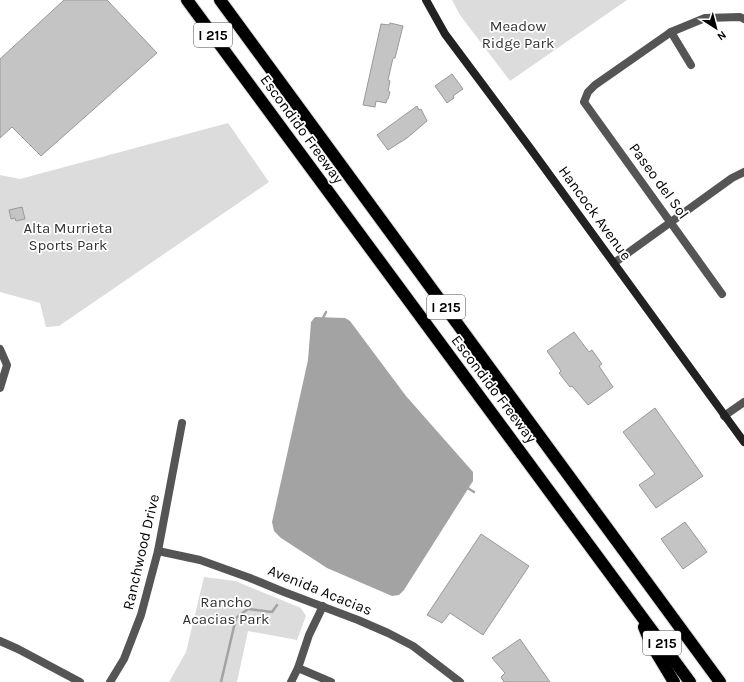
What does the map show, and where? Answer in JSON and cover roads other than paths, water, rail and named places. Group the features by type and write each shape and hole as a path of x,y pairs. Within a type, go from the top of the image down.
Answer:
{"highway":[{"name":"Escondido Freeway","path":"187,0 690,682"},
{"name":"Escondido Freeway","path":"220,0 720,682"},
{"path":"633,604 651,644 674,682"},
{"path":"671,615 730,682"}],"main road":[{"name":"Hancock Avenue","path":"426,0 445,34 744,442"}],"street":[{"path":"691,65 672,32 705,18 744,19"},
{"name":"Paseo del Sol","path":"672,32 595,85 588,92 584,102 722,294"},
{"path":"614,263 732,178 744,172"},
{"path":"0,349 7,365 0,388"},
{"path":"724,416 744,402"},
{"name":"Ranchwood Drive","path":"110,682 124,659 141,615 158,551 182,423"},
{"name":"Avenida Acacias","path":"158,551 200,560 323,606 388,633 413,646 460,682"},
{"path":"291,682 298,668 309,635 323,606"},
{"path":"0,641 80,682"},
{"path":"298,668 331,682"}],"waterway":[{"path":"322,320 326,312"},
{"path":"466,487 474,492"},
{"path":"221,682 236,618 248,609 272,612 277,605"}],"park label":[{"name":"Meadow Ridge Park","path":"518,34"},
{"name":"Alta Murrieta Sports Park","path":"68,236"},
{"name":"Rancho Acacias Park","path":"226,610"}]}
